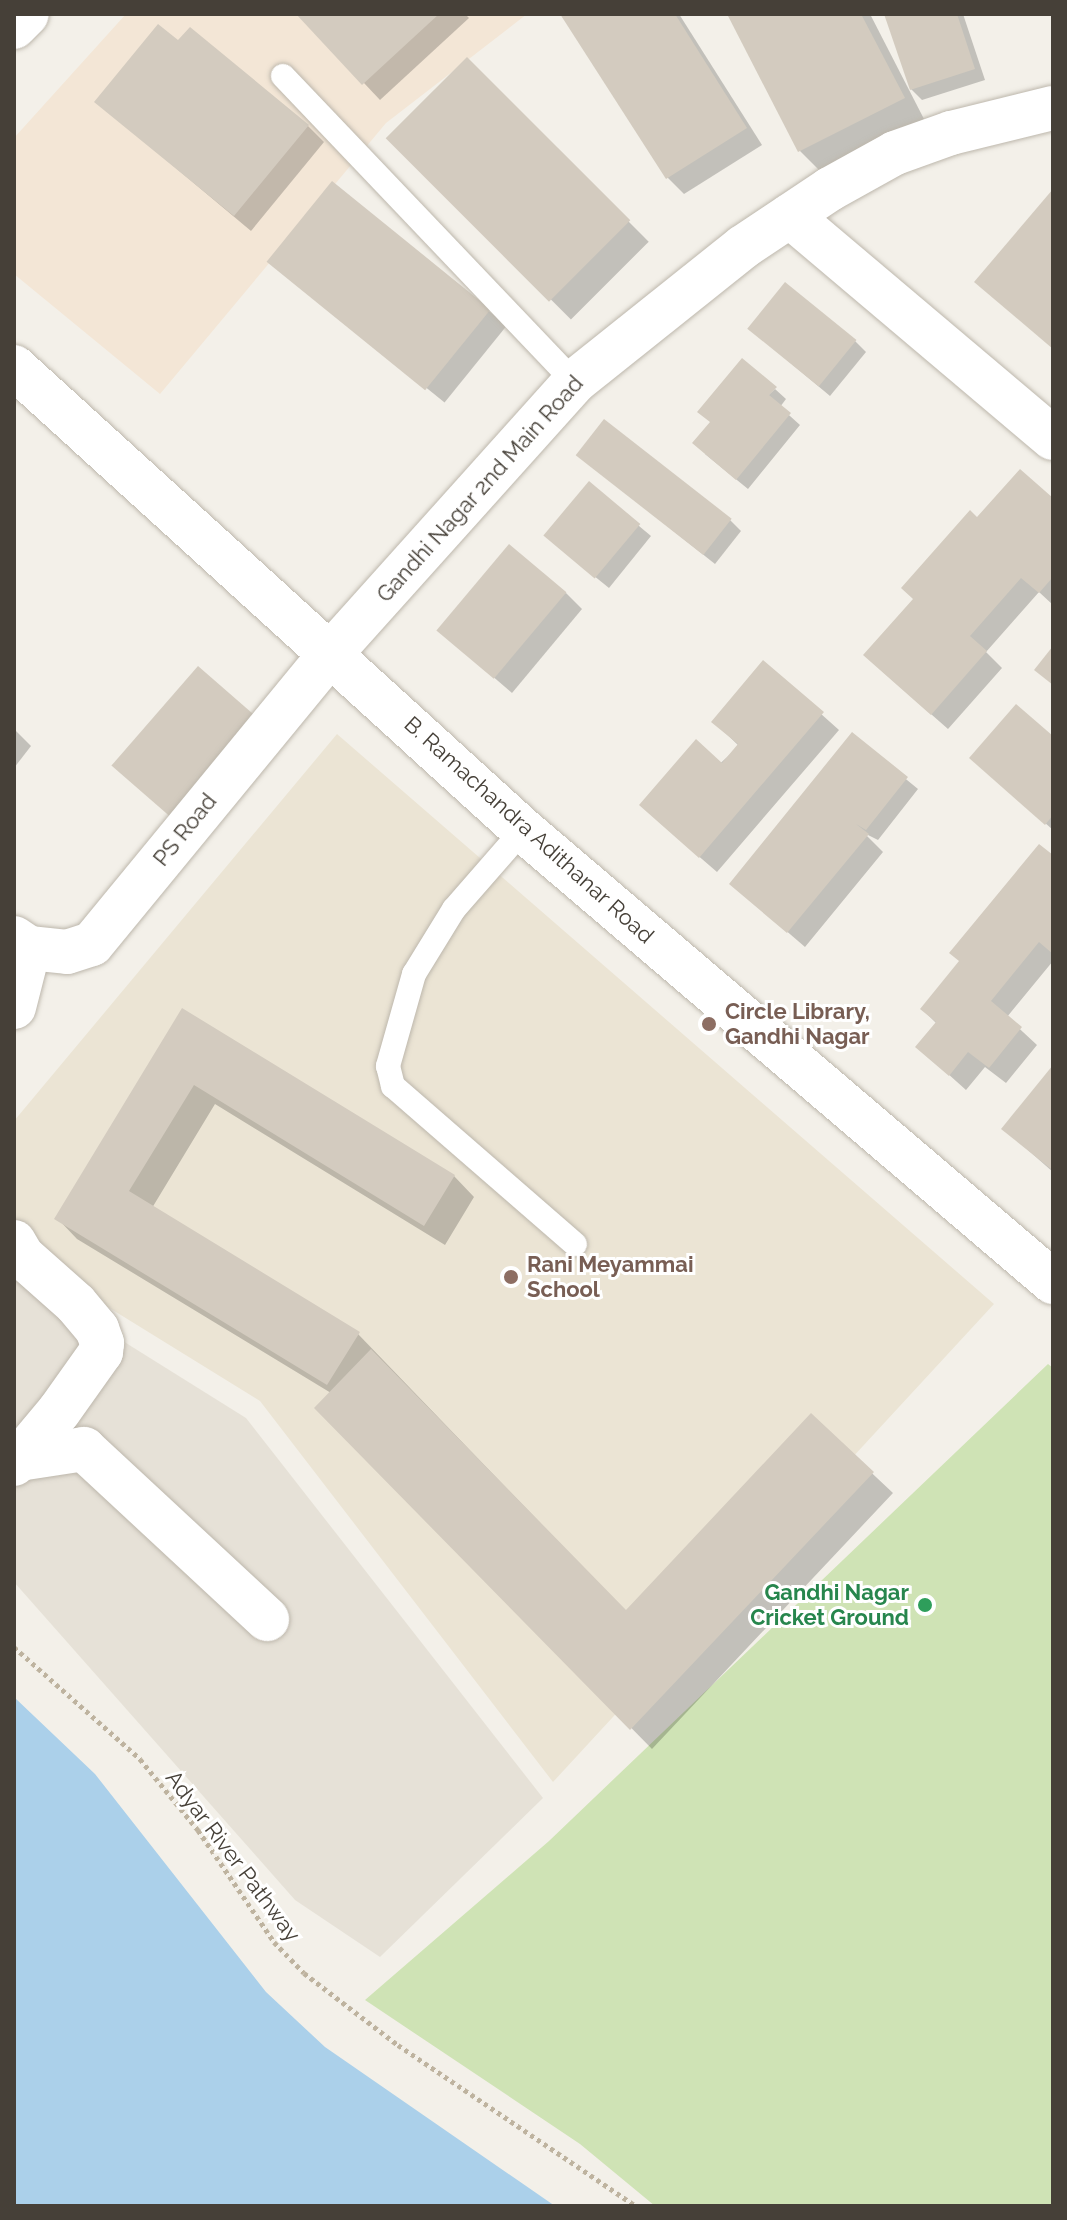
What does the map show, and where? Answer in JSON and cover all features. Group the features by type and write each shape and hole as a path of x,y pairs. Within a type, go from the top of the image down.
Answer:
{"street":[{"path":"14,27 27,14"},
{"name":"Gandhi Nagar 2nd Main Road","path":"332,652 574,382 790,216 895,153 951,133 1053,108"},
{"path":"790,216 1053,438"},
{"name":"B. Ramachandra Adithanar Road","path":"14,367 332,652 523,830 1053,1282"},
{"name":"PS Road","path":"22,943 67,952 92,944 332,652"},
{"path":"14,1007 22,943"},
{"path":"14,1242 22,1256 97,1329 102,1343 101,1352 68,1399 16,1461"},
{"path":"16,1461 84,1449 267,1619"}],"lane":[{"path":"283,76 574,382"},
{"path":"523,830 454,909 414,974 388,1066 393,1086 575,1244"}],"path":[{"name":"Adyar River Pathway","path":"14,1647 140,1759 198,1830 274,1942 304,1973 398,2045 636,2206"}],"shaded area":[{"path":"126,14 527,14 386,123 160,394 14,274 14,138"},
{"name":"Rani Meyammai School","path":"337,734 994,1304 553,1782 260,1401 14,1249 14,1121"},
{"path":"14,1273 246,1418 543,1798 380,1957 295,1900 14,1582"}],"green space":[{"name":"Gandhi Nagar Cricket Ground","path":"1048,1364 1053,1368 1053,2206 655,2206 580,2144 365,2000 549,1841"}],"water":[{"path":"14,1697 95,1774 266,1992 325,2047 555,2206 14,2206"}],"building":[{"path":"296,14 439,14 362,85"},
{"path":"560,14 675,14 747,128 666,179"},
{"path":"727,14 861,14 905,98 798,152"},
{"path":"884,14 957,14 975,69 910,90"},
{"path":"158,24 178,40 190,27 309,125 234,216 94,102"},
{"path":"467,57 630,220 549,302 386,138"},
{"path":"332,181 491,309 425,390 267,262"},
{"path":"1053,189 1053,349 974,282"},
{"path":"785,282 856,340 819,387 747,329"},
{"path":"742,358 777,387 769,395 791,413 736,480 692,443 710,422 697,412"},
{"path":"604,419 732,519 703,555 576,455"},
{"path":"1020,469 1053,498 1053,577 1039,593 1021,578 970,636 987,651 931,715 863,655 913,599 901,588 970,510 977,517"},
{"path":"589,481 640,524 595,578 543,535"},
{"path":"509,544 566,592 494,679 436,631"},
{"path":"1053,646 1053,685 1034,670"},
{"path":"763,660 824,712 699,858 639,805 696,739 722,763 738,744 711,722"},
{"path":"198,666 261,720 174,820 111,766"},
{"path":"1016,704 1053,736 1053,815 1045,825 969,758"},
{"path":"852,732 908,777 866,830 856,824 869,834 787,933 729,884"},
{"path":"1039,844 1053,855 1053,954 1039,942 991,1001 1022,1027 989,1068 968,1052 949,1076 915,1047 936,1022 920,1009 959,961 949,953"},
{"path":"182,1008 455,1175 424,1226 194,1085 129,1191 360,1332 327,1385 54,1219"},
{"path":"1053,1065 1053,1166 1051,1169 1001,1129"},
{"path":"371,1349 626,1610 811,1413 874,1472 630,1730 314,1408"}],"place":[{"name":"Circle Library, Gandhi Nagar","path":"709,1024"},
{"name":"Rani Meyammai School","path":"511,1277"},
{"name":"Gandhi Nagar Cricket Ground","path":"925,1605"}]}
